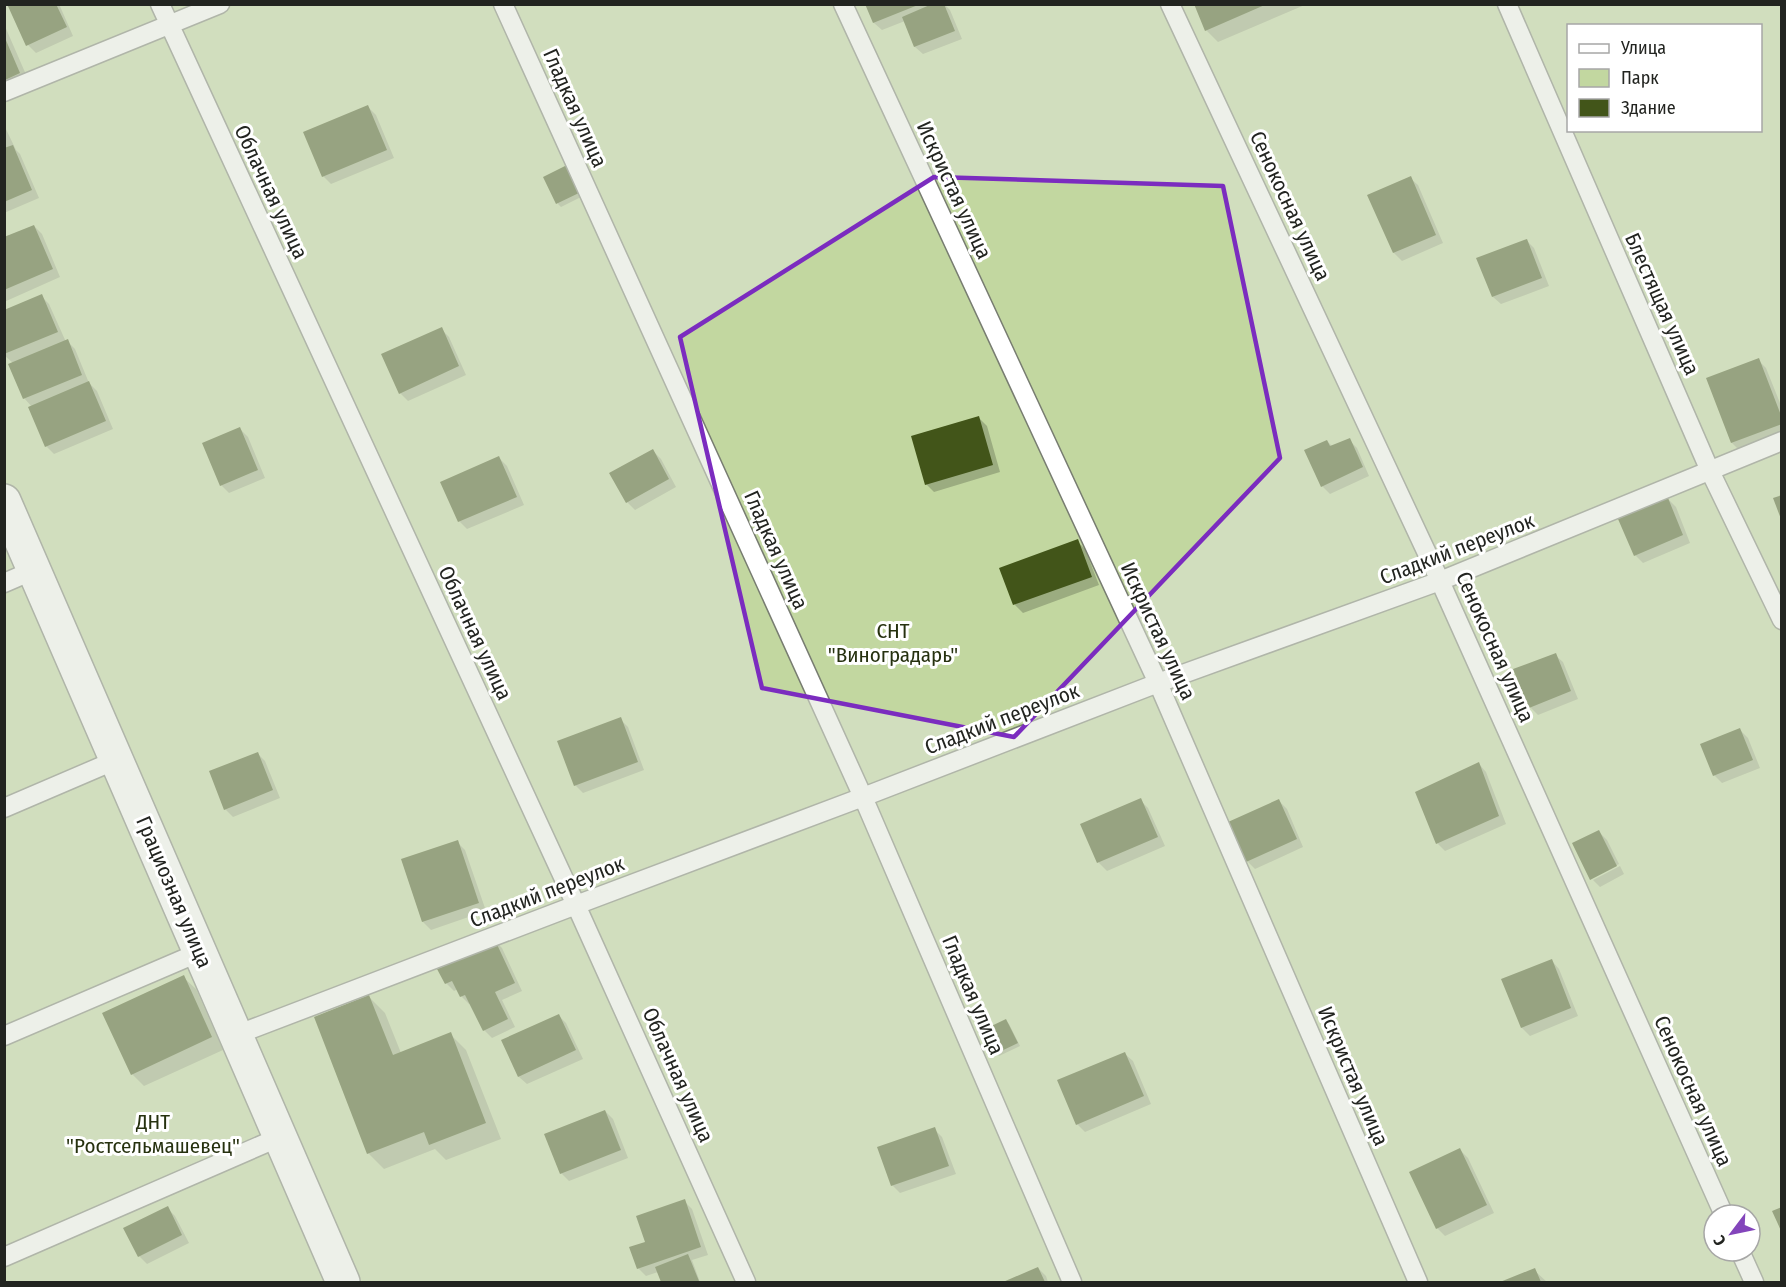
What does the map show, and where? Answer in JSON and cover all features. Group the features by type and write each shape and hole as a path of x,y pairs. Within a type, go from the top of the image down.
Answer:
{"street":[{"name":"Грациозная улица","path":"4,501 343,1282"}],"lane":[{"name":"Облачная улица","path":"160,4 576,904 746,1282"},
{"path":"4,92 220,4"},
{"name":"Гладкая улица","path":"503,4 863,797 1072,1282"},
{"name":"Искристая улица","path":"843,4 1158,683 1418,1282"},
{"name":"Сенокосная улица","path":"1170,4 1440,581 1719,1203"},
{"name":"Блестящая улица","path":"1507,4 1710,471 1782,620"},
{"name":"Сладкий переулок","path":"236,1035 1158,683 1440,581 1782,441"},
{"path":"4,582 34,570"},
{"path":"4,808 117,760"},
{"path":"4,1036 200,952"},
{"path":"4,1257 280,1137"},
{"path":"1745,1263 1754,1282"}],"highlighted area":[{"path":"934,177 1223,186 1280,458 1014,737 762,688 680,337"}],"green space":[{"name":"СНТ \"Виноградарь\"","path":"5,5 1781,5 1781,1282 5,1282"}],"building":[{"path":"7,4 56,4 67,27 26,46"},
{"path":"865,4 918,4 918,5 873,23"},
{"path":"932,4 944,4 955,31 914,47 902,17"},
{"path":"1194,4 1267,4 1205,31"},
{"path":"5,38 20,73 5,80"},
{"path":"368,105 387,150 322,177 303,132"},
{"path":"13,145 32,190 4,202 4,148"},
{"path":"567,165 581,192 556,204 543,177"},
{"path":"1411,176 1436,235 1393,253 1367,195"},
{"path":"34,225 53,269 4,290 4,237"},
{"path":"1527,239 1542,278 1492,297 1476,258"},
{"path":"42,294 58,332 4,354 4,310"},
{"path":"442,327 459,366 399,394 381,354"},
{"path":"68,339 82,375 23,399 8,364"},
{"path":"1759,358 1782,418 1782,424 1731,443 1706,378"},
{"path":"89,381 106,421 45,447 28,407"},
{"path":"979,416 993,465 925,485 911,436"},
{"path":"240,427 258,470 220,486 202,443"},
{"path":"1350,438 1363,467 1321,487 1304,450 1327,440 1330,446"},
{"path":"653,449 669,479 626,503 609,473"},
{"path":"499,456 517,497 458,522 440,482"},
{"path":"1782,495 1782,519 1781,519 1773,498"},
{"path":"1668,498 1683,535 1634,556 1618,519"},
{"path":"1078,539 1092,577 1013,605 999,568"},
{"path":"1556,653 1571,691 1529,708 1513,669"},
{"path":"621,717 638,762 574,786 557,741"},
{"path":"1740,728 1753,760 1713,776 1700,744"},
{"path":"258,752 273,790 224,810 209,771"},
{"path":"1479,762 1499,816 1436,844 1415,792"},
{"path":"1141,798 1158,837 1097,863 1080,824"},
{"path":"1279,799 1297,839 1246,862 1228,822"},
{"path":"1599,830 1617,866 1590,880 1572,843"},
{"path":"458,840 479,903 422,922 401,859"},
{"path":"494,938 515,983 495,992 508,1019 483,1031 465,995 460,997 452,981 445,984 437,969 447,965 445,961"},
{"path":"1552,959 1571,1008 1521,1028 1501,979"},
{"path":"184,975 212,1037 131,1075 102,1013"},
{"path":"369,995 393,1055 451,1032 486,1123 429,1145 424,1132 367,1154 314,1017"},
{"path":"559,1014 576,1050 518,1077 501,1040"},
{"path":"1006,1019 1018,1043 995,1054 983,1030"},
{"path":"1125,1052 1144,1096 1076,1125 1057,1080"},
{"path":"605,1110 621,1150 560,1174 544,1134"},
{"path":"935,1127 949,1166 891,1186 877,1147"},
{"path":"1460,1148 1487,1205 1436,1229 1409,1172"},
{"path":"685,1199 701,1247 637,1269 629,1247 645,1242 636,1216"},
{"path":"168,1206 182,1235 138,1257 123,1228"},
{"path":"1782,1207 1782,1233 1772,1211"},
{"path":"688,1254 699,1281 661,1282 655,1267"},
{"path":"1038,1267 1045,1282 1003,1282"},
{"path":"1535,1268 1541,1282 1500,1282"}],"park label":[{"name":"ДНТ \"Ростсельмашевец\"","path":"153,1134"}]}
